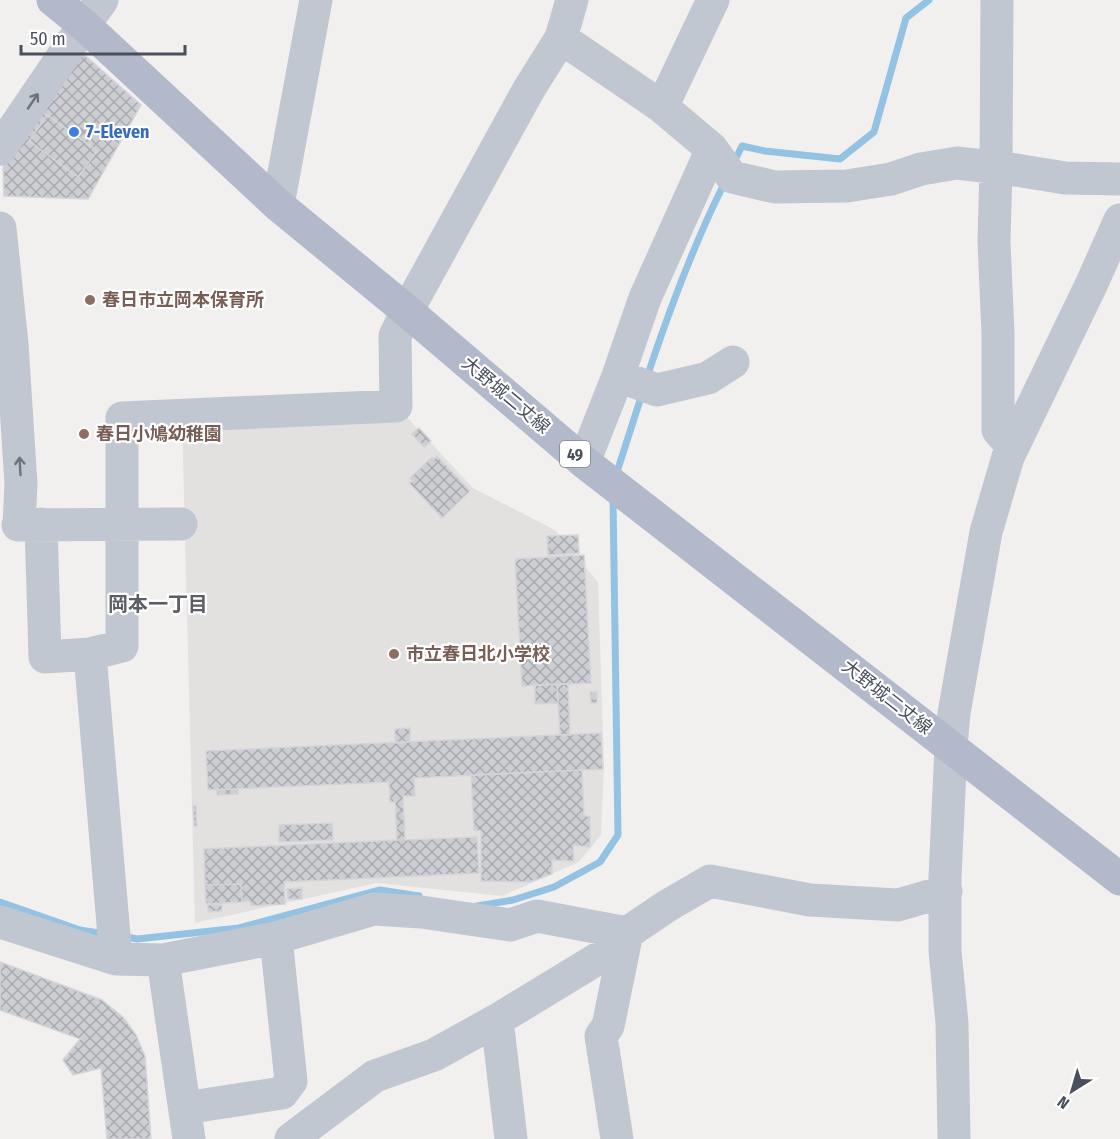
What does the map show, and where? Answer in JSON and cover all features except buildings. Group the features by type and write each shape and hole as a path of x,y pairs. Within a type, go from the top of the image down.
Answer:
{"main road":[{"name":"大野城二丈線","path":"53,0 93,13 278,205 584,462 1120,879"}],"street":[{"path":"278,205 316,0"},
{"path":"662,107 713,0"},
{"path":"997,0 994,242 998,333 998,430 1013,447"},
{"path":"0,228 14,368 21,484 20,525 45,657 90,654 122,646 122,418 396,406 395,336 529,89 561,38 567,2"},
{"path":"0,149 93,13"},
{"path":"561,38 662,107 712,149 732,177 775,187 847,186 891,179 921,169 957,163 1065,178 1120,179"},
{"path":"584,462 618,376 645,298 712,149"},
{"path":"954,1139 952,1023 945,951 951,746 954,713 986,532 1008,457 1120,220"},
{"path":"618,376 657,390 708,378 733,362"},
{"path":"20,525 181,524"},
{"path":"90,654 116,959"},
{"path":"291,1139 375,1076 434,1055 497,1020 607,953 667,906 710,881 810,900 898,905 946,891"},
{"path":"0,922 116,959 163,960 276,938 374,909 421,912 510,925 537,916 626,940"},
{"path":"163,960 187,1123 282,1094 291,1081 276,938"},
{"path":"617,1139 601,1036 608,1026 626,940"},
{"path":"497,1020 511,1139"}],"shaded area":[{"name":"市立春日北小学校","path":"402,412 473,488 555,530 598,582 604,766 601,835 579,862 502,896 376,883 195,923 182,419"}],"waterway":[{"path":"733,164 742,146 765,151 840,159 874,132 906,18 929,0"},
{"path":"647,377 682,278 725,182"},
{"path":"616,475 642,394"},
{"path":"477,906 513,900 554,887 600,862 618,835 613,498"},
{"path":"121,936 137,939 239,928 380,890 419,896"},
{"path":"0,902 80,930 105,934"}],"place":[{"name":"7-Eleven","path":"74,132"},
{"name":"春日市立岡本保育所","path":"90,300"},
{"name":"春日小鳩幼稚園","path":"84,434"},
{"name":"市立春日北小学校","path":"394,654"}],"district":[{"name":"岡本一丁目","path":"158,604"}]}
